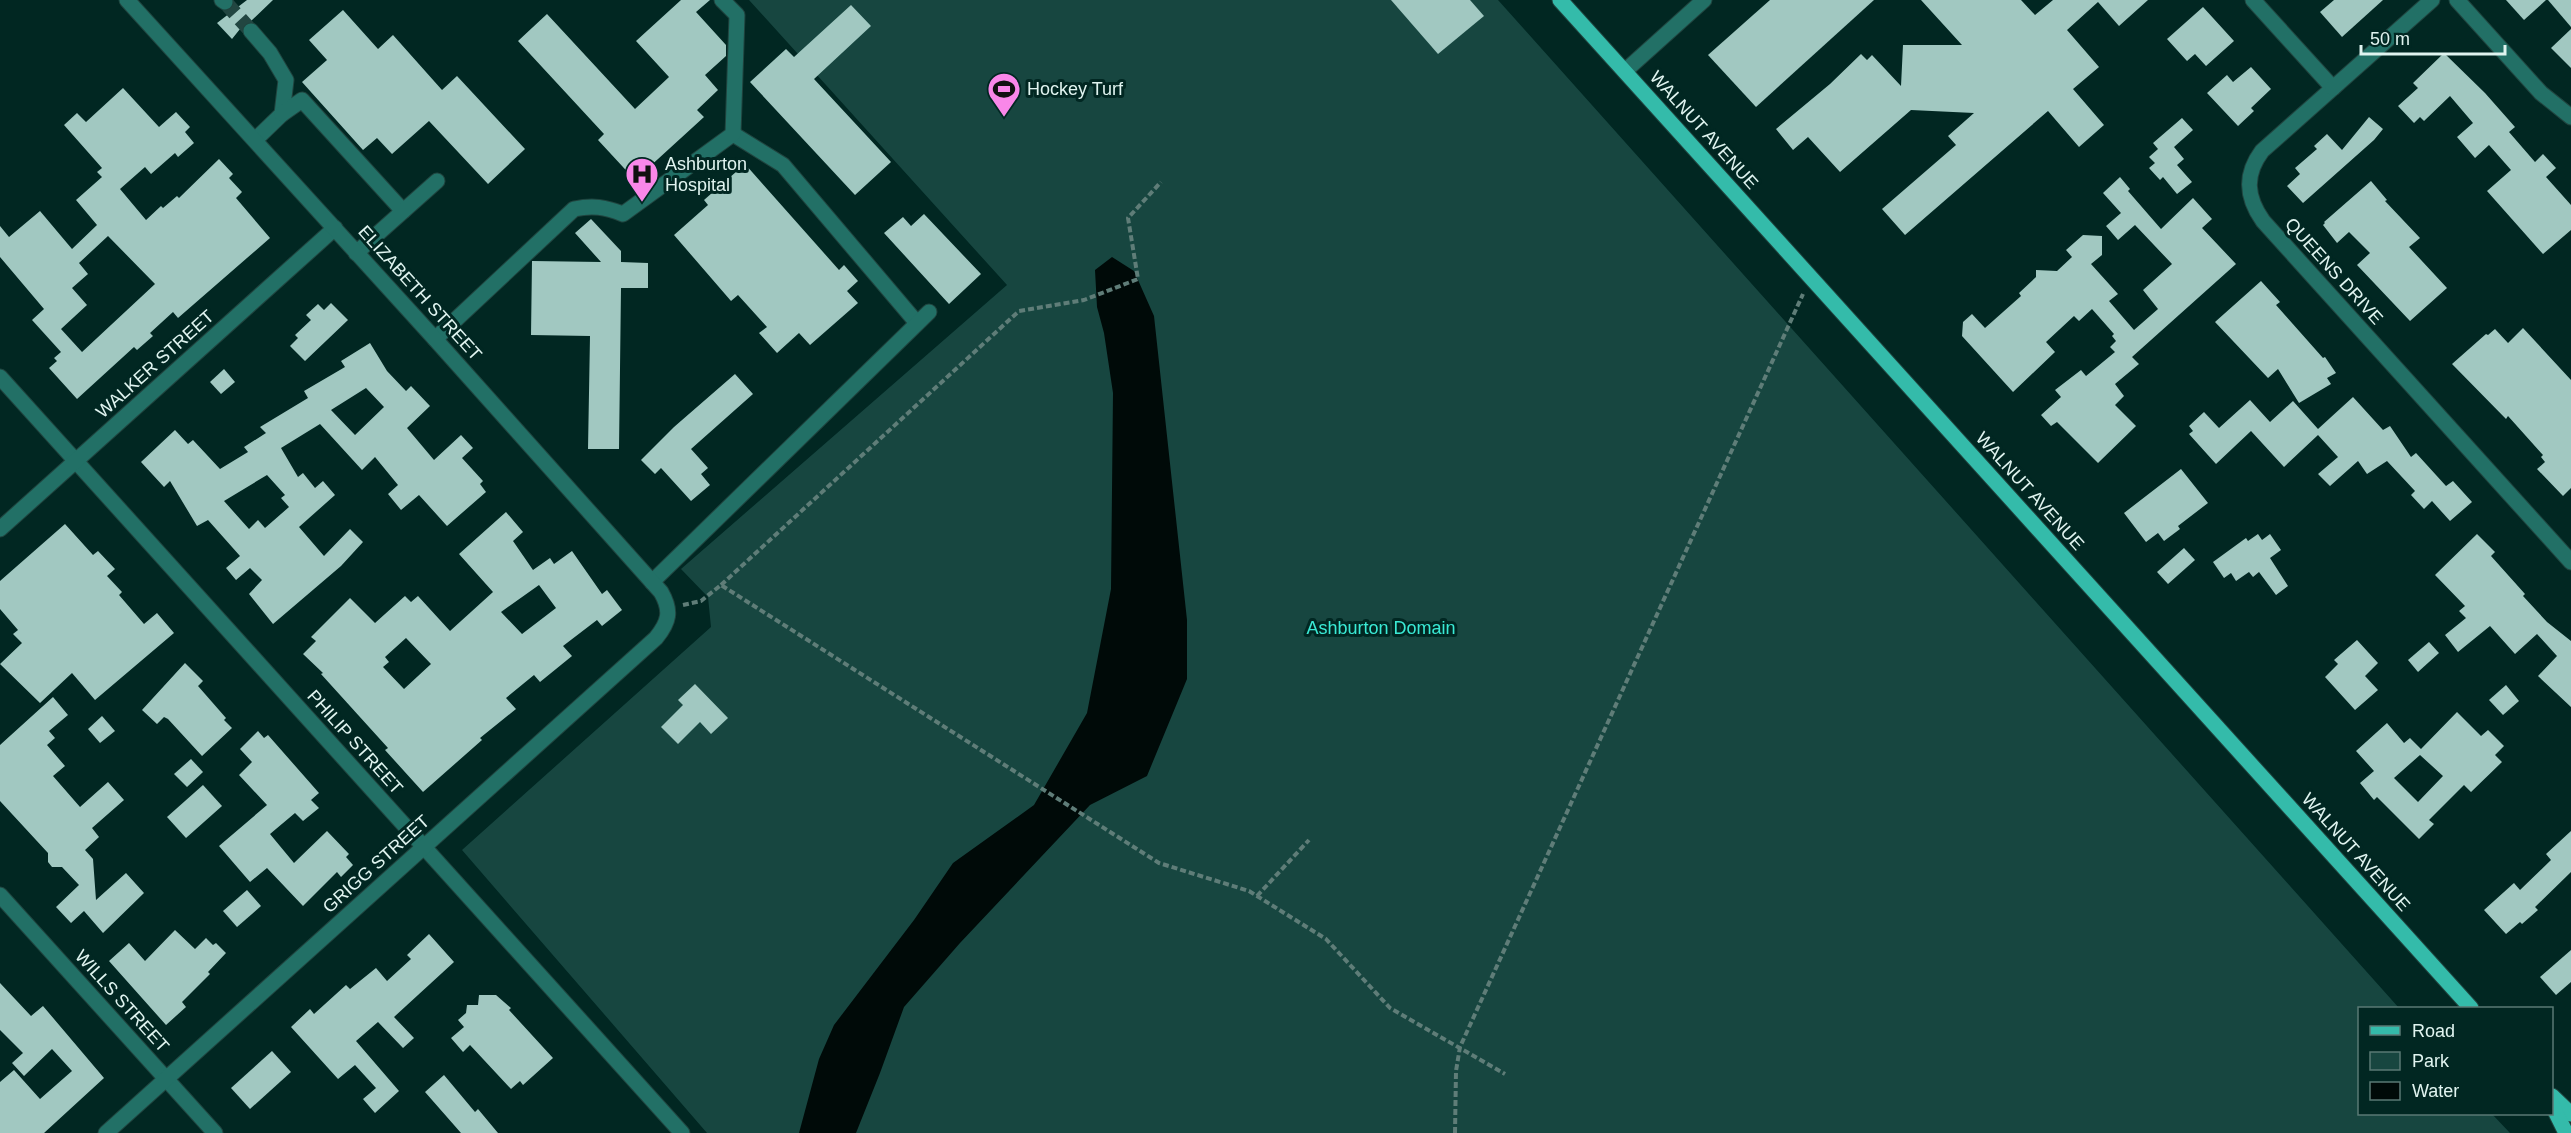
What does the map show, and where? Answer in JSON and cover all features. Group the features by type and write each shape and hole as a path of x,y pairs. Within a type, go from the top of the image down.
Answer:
{"main road":[{"name":"WALNUT AVENUE","path":"1560,0 2470,1007"},
{"path":"2553,1097 2571,1114"},
{"path":"2553,1107 2566,1133"}],"street":[{"path":"722,0 737,15 734,134"},
{"path":"1625,71 1704,0"},
{"path":"2253,0 2332,88"},
{"name":"QUEENS DRIVE","path":"2432,0 2262,151 2254,161 2249,175 2249,192 2253,207 2263,221 2571,562"},
{"path":"2457,0 2541,93 2571,117"},
{"name":"ELIZABETH STREET","path":"131,1 652,582 667,603 668,620"},
{"path":"251,31 270,53 286,80 282,114"},
{"path":"255,140 282,114 302,100 403,211"},
{"path":"734,134 783,165 917,323"},
{"path":"435,339 574,209 589,206 605,207 623,214 734,134"},
{"path":"356,253 437,181"},
{"name":"WALKER STREET","path":"0,529 335,228"},
{"path":"652,582 928,312"},
{"name":"PHILIP STREET","path":"0,377 682,1133"},
{"name":"GRIGG STREET","path":"106,1133 656,638 668,620"},
{"name":"WILLS STREET","path":"0,895 215,1133"}],"path":[{"path":"701,601 1019,310 1084,300 1138,279 1128,218 1161,182"},
{"path":"1455,1133 1456,1071 1460,1047 1810,277"},
{"path":"721,585 1159,862 1250,891 1326,939 1390,1008 1505,1074"},
{"path":"1257,896 1309,840"}],"green space":[{"name":"Ashburton Domain","path":"749,0 1498,0 2398,1007 2358,1007 2358,1115 2493,1115 2510,1133 707,1133 462,850 711,627 708,597 681,569 1007,285"}],"water":[{"path":"1112,257 1134,271 1154,316 1187,620 1187,679 1147,776 1090,805 960,943 904,1007 856,1133 799,1133 819,1059 834,1025 914,920 953,863 1034,805 1087,713 1111,589 1113,393 1104,333 1097,307 1095,270"}],"building":[{"path":"247,0 273,0 251,21 244,24 232,39 217,23"},
{"path":"681,0 710,0 696,12 726,45 726,56 705,75 718,90 697,110 704,117 635,180 598,140 604,134 518,41 547,14 635,109 669,77 636,41"},
{"path":"1391,0 1470,0 1484,16 1438,54"},
{"path":"1770,0 1874,0 1756,107 1708,55"},
{"path":"1921,0 2021,0 2035,15 2053,0 2148,0 2119,26 2098,2 2067,30 2099,67 2073,89 2104,125 2079,147 2048,111 1905,235 1882,209 1956,145 1948,136 1974,113 1911,110 1840,172 1808,137 1793,150 1776,129 1830,84 1861,54 1867,60 1872,55 1901,86 1903,45 1962,45"},
{"path":"2334,0 2383,0 2342,37 2320,12"},
{"path":"2506,0 2546,0 2524,20"},
{"path":"2548,0 2571,0 2571,27"},
{"path":"851,5 871,26 814,79 891,162 855,195 750,82 786,49 794,57"},
{"path":"2203,7 2234,41 2206,66 2195,54 2187,61 2167,39"},
{"path":"343,10 378,49 393,35 442,90 457,76 525,149 488,184 429,121 392,154 377,138 363,150 302,82 327,60 309,40"},
{"path":"2571,29 2571,68 2551,48"},
{"path":"2444,53 2485,93 2515,127 2509,132 2535,162 2543,154 2556,168 2546,177 2571,205 2571,230 2543,254 2487,191 2511,170 2489,145 2475,158 2457,137 2473,123 2450,96 2424,121 2420,117 2414,123 2398,106 2418,88 2413,83"},
{"path":"2251,67 2271,89 2251,108 2254,111 2238,126 2207,93 2227,75 2233,82"},
{"path":"123,88 159,127 176,112 190,127 185,132 194,143 178,157 175,153 151,174 145,167 120,189 146,220 161,206 163,208 177,196 179,198 219,159 233,174 229,178 242,192 236,198 270,238 178,318 173,312 150,333 153,336 137,350 134,347 77,399 49,368 57,361 54,358 61,352 32,320 44,309 0,257 0,226 9,237 40,211 72,249 97,225 76,200 102,177 97,172 102,168 64,125 77,113 86,122","holes":["108,236 155,284 82,352 61,329 87,305 72,288 88,274 79,263"]},
{"path":"2369,117 2383,129 2374,140 2303,203 2287,186 2300,174 2295,168 2317,149 2314,146 2327,134 2342,150"},
{"path":"2182,118 2193,130 2174,147 2184,159 2177,165 2192,182 2177,194 2163,177 2160,180 2149,168 2155,163 2149,157 2158,149 2153,143"},
{"path":"745,164 839,270 844,265 858,281 847,291 858,303 810,345 799,333 777,353 759,333 767,327 738,295 731,301 674,235 708,205 704,200"},
{"path":"2120,177 2130,189 2128,191 2161,229 2193,198 2212,219 2202,228 2236,264 2132,357 2139,364 2115,384 2124,396 2115,405 2136,426 2098,463 2057,422 2051,426 2041,415 2061,397 2055,390 2081,370 2086,376 2115,352 2110,347 2116,341 2112,336 2114,334 2092,309 2079,321 2074,316 2046,342 2055,352 2013,392 1962,336 1963,322 1972,314 1985,328 2021,296 2019,293 2036,277 2036,270 2057,271 2072,257 2066,250 2083,235 2102,236 2102,255 2091,264 2118,294 2109,301 2134,330 2158,309 2143,290 2172,264 2135,225 2118,240 2106,226 2121,213 2103,193"},
{"path":"2371,181 2387,200 2385,201 2420,238 2409,247 2447,288 2410,321 2357,265 2370,253 2349,232 2337,243 2323,225"},
{"path":"924,214 981,274 949,304 884,233 903,217 911,226"},
{"path":"591,219 621,251 621,262 648,263 648,288 621,288 619,449 588,449 590,336 531,335 532,261 601,262 575,233"},
{"path":"2261,281 2280,302 2276,305 2323,358 2325,357 2336,373 2327,378 2331,384 2299,403 2278,369 2268,378 2215,322"},
{"path":"331,303 348,320 305,361 290,346 298,338 295,335 311,320 306,315 318,304 324,310"},
{"path":"2523,328 2571,380 2571,488 2563,496 2537,469 2545,462 2541,457 2543,455 2508,416 2506,419 2452,364 2486,334 2488,335 2495,329 2508,343"},
{"path":"370,343 387,371 406,391 411,386 430,406 407,428 434,460 461,435 473,448 462,458 483,481 480,484 486,492 447,526 419,495 401,510 388,494 398,485 375,457 362,470 320,424 281,448 298,477 303,473 315,488 323,481 335,495 299,527 324,556 350,529 363,542 341,566 273,624 249,594 262,580 250,568 236,580 226,568 240,556 208,520 197,526 170,481 164,487 141,462 175,430 188,444 193,440 220,469 248,452 244,447 266,433 260,427 308,398 304,391 345,367 341,361","holes":["366,388 384,407 355,435 331,410","267,475 285,495 281,498 289,507 265,528 258,520 249,529 224,501"]},
{"path":"224,369 235,382 221,394 210,382"},
{"path":"735,374 753,394 691,449 708,468 701,474 710,485 691,501 661,468 655,474 641,460 674,427"},
{"path":"2353,397 2383,430 2390,426 2411,457 2416,453 2446,486 2453,481 2472,502 2450,521 2432,501 2424,509 2411,495 2415,491 2387,461 2367,474 2358,461 2330,486 2318,474 2338,457 2318,435 2284,467 2251,431 2216,464 2189,434 2193,431 2189,426 2204,412 2219,428 2250,400 2270,422 2293,401 2318,429"},
{"path":"2181,469 2208,503 2178,526 2180,529 2164,541 2158,533 2146,542 2124,513"},
{"path":"506,512 523,532 513,541 533,570 550,558 554,564 572,551 602,594 607,590 622,610 602,626 597,620 563,646 572,656 540,682 534,675 506,698 516,709 480,738 482,740 423,792 385,750 388,748 321,674 323,673 303,654 316,641 311,637 350,598 375,623 405,596 411,602 418,596 450,631 493,592 459,554","holes":["539,585 556,608 522,634 501,612","406,638 431,664 404,689 383,667 389,662 385,657"]},
{"path":"65,524 93,555 98,551 115,569 107,576 122,592 119,595 144,624 157,613 174,633 95,700 72,673 40,703 0,664 22,643 13,634 18,630 0,609 0,581"},
{"path":"2258,534 2262,540 2270,534 2281,550 2270,558 2288,586 2276,595 2259,572 2253,577 2249,572 2236,581 2231,573 2224,578 2213,562 2246,538 2248,541"},
{"path":"2477,534 2495,552 2491,556 2525,594 2523,596 2547,622 2571,641 2571,707 2538,676 2557,656 2537,634 2515,654 2490,626 2458,652 2445,635 2466,618 2459,611 2465,606 2435,575"},
{"path":"2184,548 2195,560 2168,584 2157,572"},
{"path":"2357,640 2378,663 2365,676 2378,690 2355,710 2325,677 2338,664 2334,660"},
{"path":"2429,642 2439,653 2418,672 2408,660"},
{"path":"185,663 203,681 198,686 232,728 202,756 168,719 164,717 157,724 142,710"},
{"path":"695,684 728,718 711,734 700,722 678,744 661,727 683,705 678,700"},
{"path":"2506,685 2519,701 2503,715 2489,700"},
{"path":"53,697 68,715 49,731 55,738 47,745 65,766 53,776 80,807 108,782 124,800 92,828 99,837 85,850 93,859 96,900 126,873 144,893 103,933 84,911 71,923 56,907 79,885 62,867 52,867 48,862 48,853 0,801 0,745"},
{"path":"2457,712 2481,736 2488,730 2504,746 2495,755 2502,762 2471,792 2464,785 2429,820 2434,824 2419,839 2377,797 2374,800 2360,783 2374,771 2356,751 2387,723 2404,743 2410,738 2421,749","holes":["2420,755 2443,776 2418,802 2394,778"]},
{"path":"102,716 115,731 100,743 88,729"},
{"path":"258,731 264,738 268,735 319,793 311,800 319,808 303,821 295,813 270,834 294,863 327,831 349,854 346,857 353,865 341,877 337,872 303,906 267,868 250,882 219,846 267,805 239,775 252,762 240,749"},
{"path":"191,759 203,772 187,787 174,774"},
{"path":"203,785 222,806 186,838 167,817"},
{"path":"2571,831 2571,872 2535,907 2538,910 2506,934 2484,910 2514,883 2520,890 2551,860 2546,854"},
{"path":"247,890 261,906 237,927 223,911"},
{"path":"175,930 195,949 206,938 213,945 216,943 226,953 208,972 210,974 182,1002 186,1007 166,1025 109,961 129,943 145,961"},
{"path":"429,934 454,962 394,1017 414,1038 403,1048 378,1022 356,1041 399,1091 375,1113 363,1099 376,1088 355,1065 338,1079 291,1027 310,1009 314,1014 346,985 350,989 376,968 387,981 411,959 407,955"},
{"path":"2571,950 2571,982 2556,995 2540,977"},
{"path":"0,983 31,1016 43,1006 104,1078 44,1133 0,1133 0,1082 14,1070 40,1099 72,1071 52,1049 24,1076 12,1063 23,1053 0,1030"},
{"path":"479,995 496,995 511,1008 509,1010 553,1058 523,1085 520,1081 511,1089 470,1045 463,1052 451,1038 464,1027 458,1020 466,1013 467,1005 478,1005"},
{"path":"272,1051 291,1072 250,1109 231,1088"},
{"path":"444,1075 475,1112 478,1109 498,1133 461,1133 425,1092"}],"tunnel":[{"path":"225,2 251,31"}],"place":[{"name":"Hockey Turf","path":"1004,118"},
{"name":"Ashburton Hospital","path":"642,203"}]}
